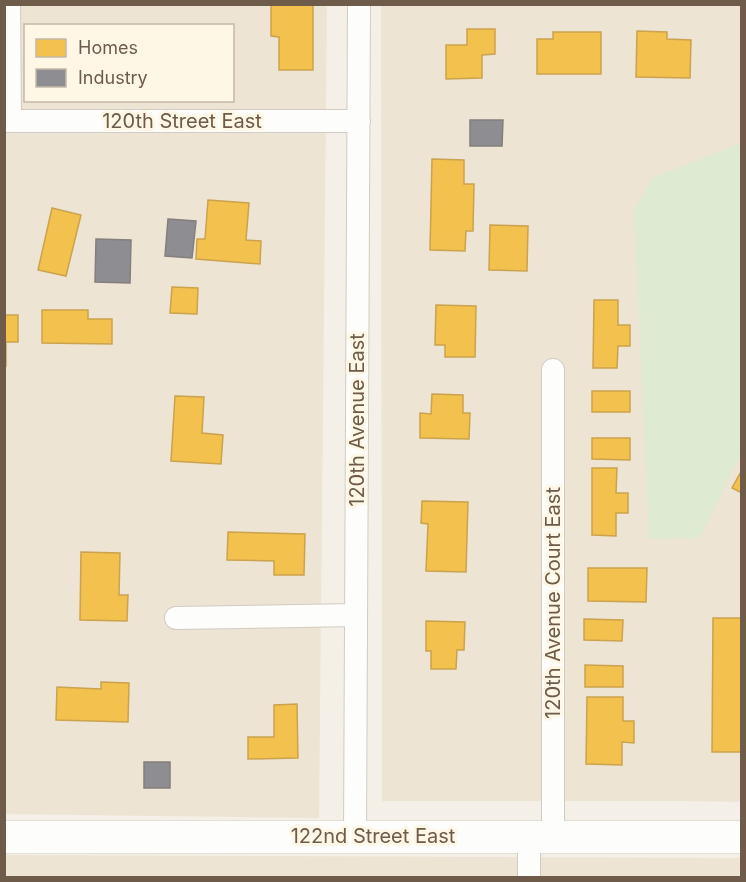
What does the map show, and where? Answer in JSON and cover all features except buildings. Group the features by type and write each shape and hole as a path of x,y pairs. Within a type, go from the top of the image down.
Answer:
{"street":[{"path":"7,121 9,4"},
{"name":"120th Avenue East","path":"355,836 359,4"},
{"name":"120th Street East","path":"7,121 359,121"},
{"name":"120th Avenue Court East","path":"529,878 541,836 553,370"},
{"path":"176,618 356,615"},
{"name":"122nd Street East","path":"4,837 741,837"}],"shaded area":[{"path":"5,5 327,5 319,818 5,814"},
{"path":"381,5 741,5 741,802 382,801"},
{"path":"4,855 741,858 742,877 5,878"}],"green space":[{"path":"741,143 741,453 700,538 649,539 634,211 652,178"}]}
